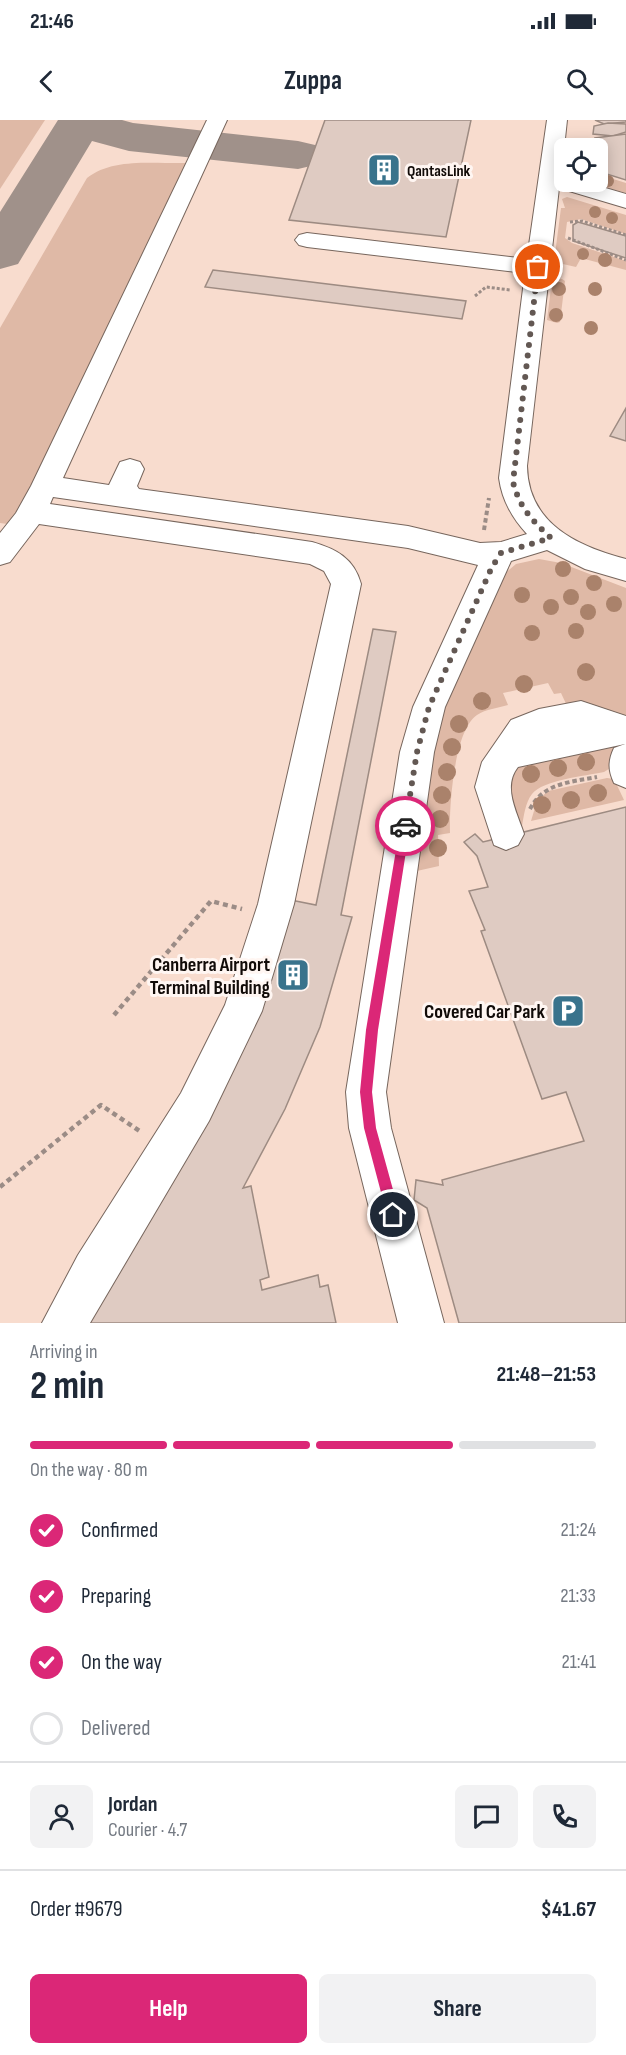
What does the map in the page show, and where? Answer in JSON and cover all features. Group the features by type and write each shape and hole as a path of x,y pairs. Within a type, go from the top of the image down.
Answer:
{"street":[{"path":"0,554 38,499 217,120"},
{"path":"557,120 558,138"},
{"path":"556,192 538,267 513,482 518,501 531,519 551,538 624,567"},
{"path":"597,192 626,201"},
{"path":"307,240 538,267"},
{"path":"100,493 121,468 122,488 130,498"},
{"path":"38,499 100,493 424,540 472,553 501,553 551,538"},
{"path":"38,499 312,553 327,558 338,567 346,584 276,904 243,1011 195,1107 94,1271 65,1323"},
{"path":"422,1323 370,1128 366,1092 368,1065 417,752 439,684 492,567 501,553"},
{"path":"517,826 492,787 494,772 507,756 626,730"}],"path":[{"path":"568,225 573,220 582,221 626,235"},
{"path":"567,237 573,242 626,260"},
{"path":"475,296 486,287 519,290"},
{"path":"517,826 541,792 618,769"},
{"path":"114,1015 211,902 244,909"},
{"path":"0,1187 102,1105 144,1134"}],"shaded area":[{"path":"0,120 626,120 626,1323 0,1323"},
{"path":"0,120 45,120 0,189"},
{"path":"188,163 15,525 0,523 0,328 87,178 97,171 122,164"},
{"path":"608,177 626,183 626,193 608,188"},
{"path":"567,197 626,215 626,234 581,219 567,222 565,238 572,243 626,261 626,270 581,258 576,267 554,262 561,208 565,208 562,199"},
{"path":"552,280 565,281 560,322 557,323 547,320"},
{"path":"539,559 561,563 626,588 626,718 568,708 561,693 554,694 548,683 503,693 508,705 477,715 469,723 463,736 454,770 450,833 438,835 439,866 408,873 433,735 504,574 516,564"},
{"path":"620,739 623,745 617,750 612,767 604,772 565,779 537,789 532,794 525,810 522,826 518,828 507,799 514,768"},
{"path":"607,778 614,779 624,800 531,821 537,801 548,791"}],"building":[{"name":"QantasLink","path":"325,120 471,120 446,237 289,220"},
{"path":"595,120 626,120 626,122 604,124"},
{"path":"608,123 626,124 626,132 613,136 593,134 594,126"},
{"path":"626,134 626,180 608,174 608,138 595,138"},
{"path":"578,222 626,236 626,258 573,241 573,225"},
{"path":"213,270 466,301 462,319 205,287"},
{"path":"626,408 626,441 610,436"},
{"name":"Canberra Airport Terminal Building","path":"373,629 396,632 341,915 352,917 320,1027 285,1109 243,1188 251,1186 269,1277 260,1280 262,1290 318,1275 320,1287 328,1285 336,1323 51,1323 178,1120 271,896 316,905"},
{"name":"Covered Car Park","path":"626,807 626,1323 459,1323 427,1208 414,1200 416,1180 443,1185 442,1180 584,1141 566,1092 542,1099 481,931 485,930 469,891 488,887 477,856 464,842 475,834 483,842"}],"taxiway":[{"path":"0,253 81,120"},
{"path":"95,120 106,130 129,137 298,155"}],"way so far":[{"path":"405,826 417,752 429,707 492,567 501,553 551,538 531,519 518,501 513,482 538,267"}],"place":[{"name":"QantasLink","path":"384,170"},
{"name":"Canberra Airport Terminal Building","path":"293,975"},
{"name":"Covered Car Park","path":"568,1011"}],"route":[{"path":"393,1215 370,1128 366,1092 372,1030 405,826"}]}
